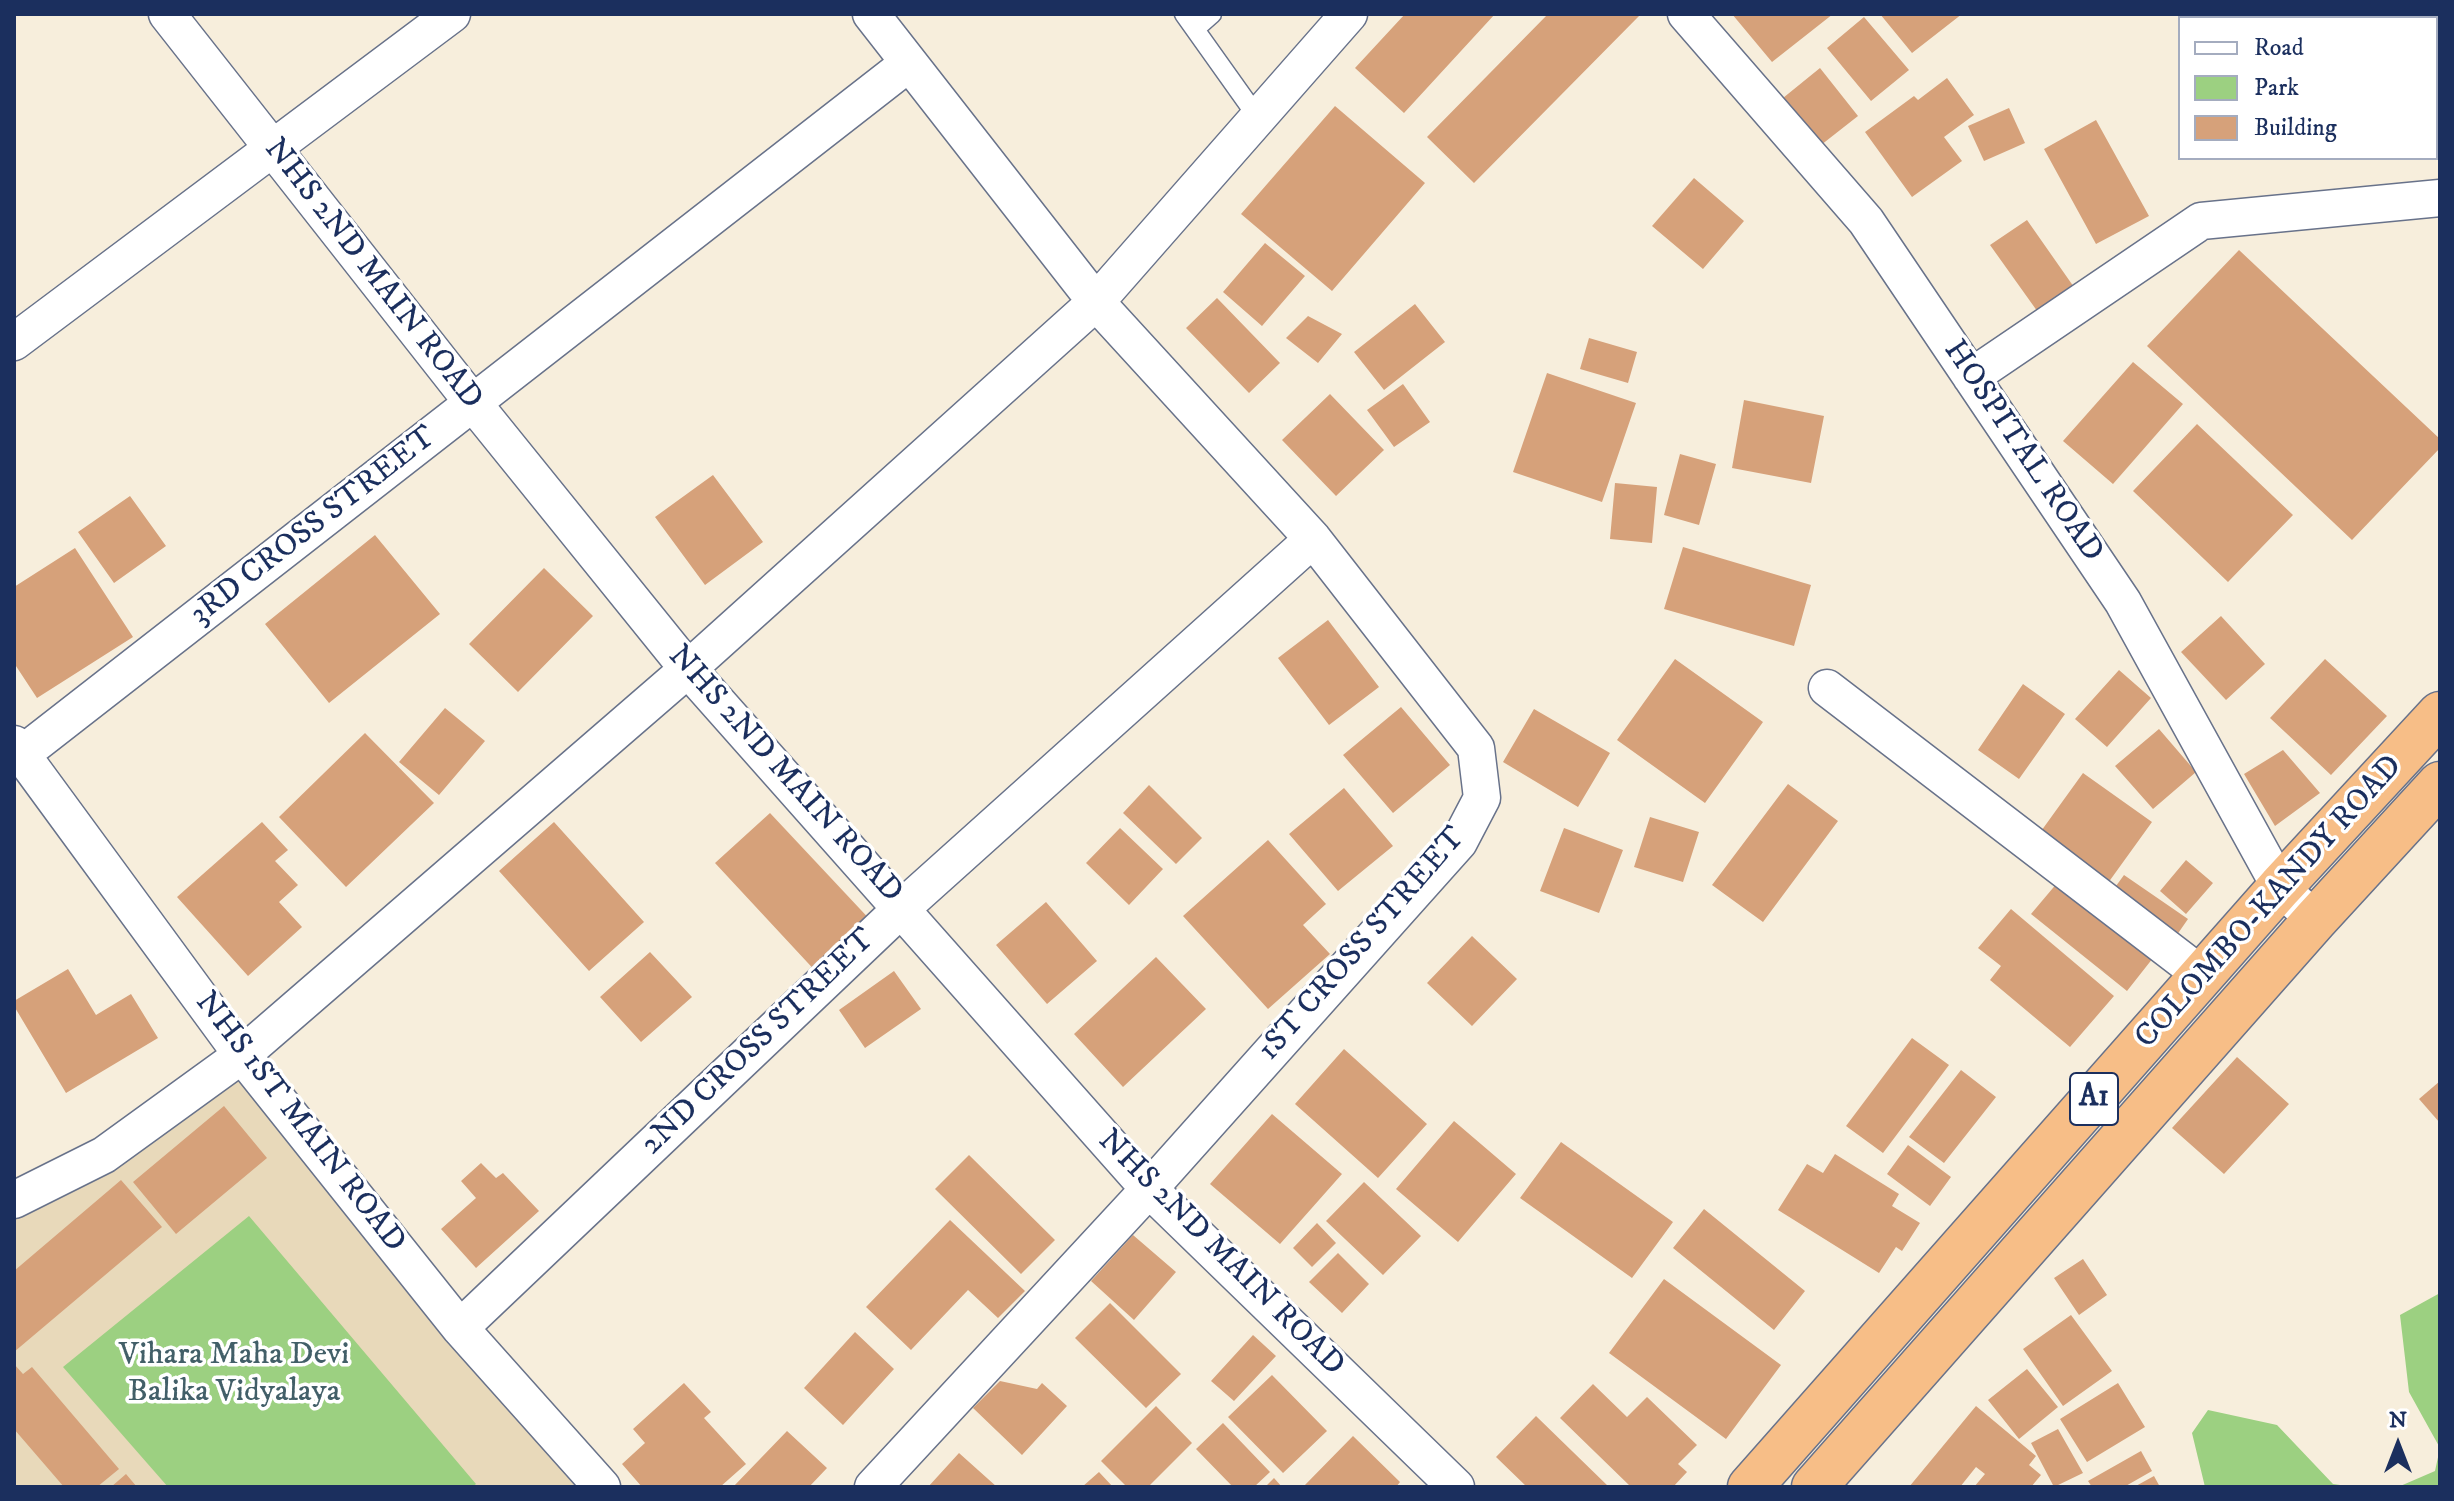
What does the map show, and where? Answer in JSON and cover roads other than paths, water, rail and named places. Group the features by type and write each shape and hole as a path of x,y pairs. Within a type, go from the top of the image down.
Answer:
{"highway":[{"name":"COLOMBO-KANDY ROAD","path":"1750,1487 2280,887 2440,714"},
{"name":"COLOMBO-KANDY ROAD","path":"1814,1487 2315,920 2440,784"}],"street":[{"name":"NHS 2ND MAIN ROAD","path":"167,14 473,403 688,669 1149,1189 1434,1480"},
{"path":"14,342 452,14"},
{"name":"1ST CROSS STREET","path":"871,14 1096,302 1313,539 1476,748 1482,798 1459,842 1149,1189 873,1487"},
{"path":"14,1200 104,1155 242,1055 688,669 1096,302 1349,14"},
{"name":"HOSPITAL ROAD","path":"1686,14 1866,221 2123,602 2280,887 2315,920"},
{"name":"3RD CROSS STREET","path":"18,749 473,403 909,63"},
{"path":"1971,377 2201,221 2440,198"},
{"name":"2ND CROSS STREET","path":"460,1328 902,908 1313,539"},
{"path":"1827,688 2203,976"},
{"name":"NHS 1ST MAIN ROAD","path":"18,749 242,1055 460,1328 602,1487"}],"lane":[{"path":"1212,14 1190,21 1258,118"}],"park label":[{"name":"Vihara Maha Devi Balika Vidyalaya","path":"234,1374"}]}
